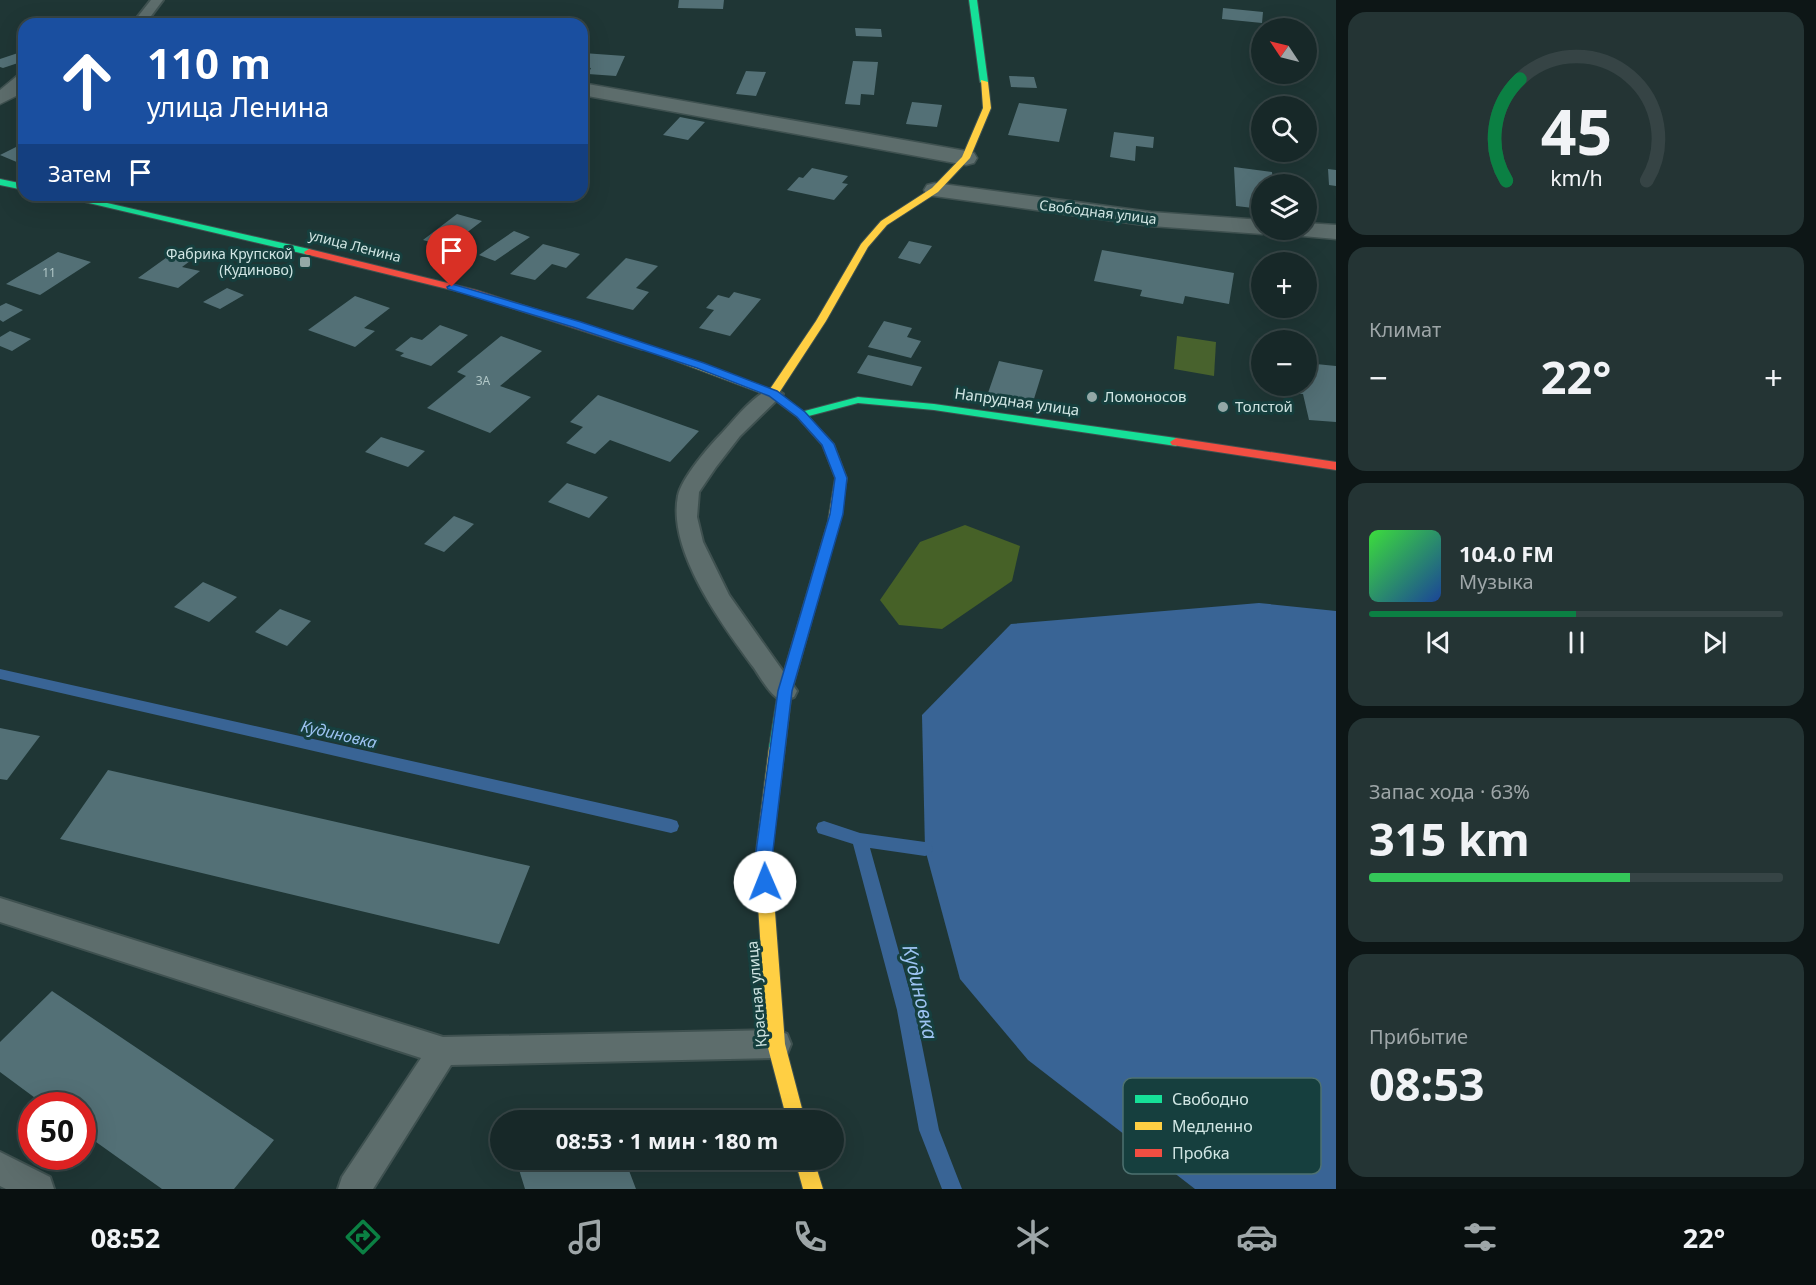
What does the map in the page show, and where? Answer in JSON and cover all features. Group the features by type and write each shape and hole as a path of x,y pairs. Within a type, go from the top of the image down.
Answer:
{"main road":[{"path":"773,394 821,321 864,246 884,223 935,190 966,158 987,108 973,0"},
{"path":"0,182 18,186"},
{"name":"улица Ленина","path":"87,201 472,292 700,366 773,394"},
{"name":"Красная улица","path":"773,394 801,415 828,444 841,478 836,514 785,691 763,859 776,1044 793,1110"},
{"name":"Напрудная улица","path":"801,415 858,400 934,406 1336,466"},
{"path":"808,1170 813,1189"}],"street":[{"path":"0,98 18,87"},
{"path":"588,90 966,158"},
{"name":"Свободная улица","path":"935,190 1151,219 1251,226"},
{"path":"1317,231 1336,232"}],"lane":[{"path":"143,18 157,0"},
{"path":"773,394 718,446 688,494 687,521 708,579 753,652 785,691"},
{"path":"0,910 443,1051 776,1044"},
{"path":"354,1189 443,1051"},
{"path":"0,1168 38,1189"}],"green space":[{"path":"1177,336 1216,342 1214,376 1174,369"},
{"path":"965,525 1020,546 1012,581 942,629 899,625 880,600 920,542"}],"water":[{"path":"1259,603 1336,611 1336,1189 1195,1189 1176,1174 1321,1174 1321,1078 1123,1078 1123,1133 1028,1060 960,979 925,849 922,715 1011,624"}],"building":[{"path":"679,0 724,0 723,9 678,8"},
{"path":"1223,8 1263,12 1262,18 1251,18 1251,22 1222,19"},
{"path":"484,16 504,17 503,18 483,18"},
{"path":"855,28 881,29 882,37 856,36"},
{"path":"18,53 18,63 3,68 0,67 0,59"},
{"path":"588,53 625,56 616,76 588,74 591,68 588,68"},
{"path":"853,61 878,62 874,95 861,94 860,105 845,104"},
{"path":"746,71 766,72 756,96 736,94"},
{"path":"1009,76 1034,77 1037,88 1011,87"},
{"path":"912,102 942,105 937,127 906,124"},
{"path":"1019,103 1067,109 1059,142 1008,135"},
{"path":"680,117 705,122 688,140 663,135"},
{"path":"1114,132 1154,137 1153,148 1136,146 1135,161 1110,157"},
{"path":"18,146 18,163 0,155"},
{"path":"1234,167 1272,172 1272,174 1251,174 1251,208 1236,206"},
{"path":"812,168 848,176 842,183 848,184 834,200 787,190 799,177 803,178"},
{"path":"1328,169 1336,170 1336,186 1329,185"},
{"path":"457,214 482,221 448,247 423,240"},
{"path":"514,231 530,237 495,261 479,255"},
{"path":"909,241 932,246 920,264 898,258"},
{"path":"543,244 580,254 566,268 552,264 535,280 510,274"},
{"path":"177,250 198,255 182,267 200,271 178,288 138,278"},
{"path":"1102,250 1234,273 1229,304 1185,296 1183,304 1140,296 1142,290 1094,281"},
{"path":"58,252 91,262 40,295 6,284"},
{"path":"626,258 658,266 636,288 649,292 633,310 586,298"},
{"path":"227,288 244,295 220,309 203,302"},
{"path":"734,292 761,299 730,336 699,328 714,310 706,308 718,295 729,298"},
{"path":"355,296 390,308 364,328 375,331 355,347 308,330"},
{"path":"6,303 23,310 3,322 0,320 0,306"},
{"path":"884,321 912,328 907,337 921,341 911,358 868,347"},
{"path":"440,325 468,335 431,366 400,356 404,353 395,350 411,337 422,340"},
{"path":"10,331 31,339 12,351 0,346 0,337"},
{"path":"501,336 542,351 500,386 531,397 490,433 427,408 466,376 457,372"},
{"path":"868,355 922,367 912,386 857,373"},
{"path":"999,361 1043,370 1033,402 988,393"},
{"path":"1317,364 1336,366 1336,422 1309,420 1303,396 1317,396"},
{"path":"598,395 699,431 670,462 610,440 595,454 566,443 583,427 570,422"},
{"path":"381,437 425,451 408,467 365,452"},
{"path":"567,483 608,497 589,518 548,502"},
{"path":"454,516 474,524 444,552 424,544"},
{"path":"203,582 237,597 209,622 174,607"},
{"path":"280,609 311,621 287,646 255,632"},
{"path":"0,728 40,736 7,780 0,779"},
{"path":"108,770 530,866 499,944 60,839"},
{"path":"52,991 274,1140 234,1189 162,1189 96,1142 96,1092 27,1092 0,1072 0,1042"},
{"path":"519,1170 629,1170 636,1189 525,1189"}],"waterway":[{"name":"Кудиновка","path":"0,674 671,826"},
{"name":"Кудиновка","path":"824,828 860,840"},
{"path":"860,840 925,849"},
{"name":"Кудиновка","path":"860,840 906,1010 929,1130 952,1189"}],"traffic: fast":[{"path":"973,0 984,82"},
{"path":"0,182 18,186"},
{"path":"86,201 309,252"},
{"path":"801,415 858,400 934,407 1176,442"},
{"path":"777,748 785,691 834,521"}],"traffic: slow":[{"path":"773,394 821,321 864,246 884,223 935,190 966,158 987,108 984,82"},
{"path":"646,348 773,394 801,415 828,444 841,478 834,521"},
{"path":"777,748 763,859 776,1044 793,1110"},
{"path":"808,1170 813,1189"}],"traffic: jam":[{"path":"309,252 472,292 646,348"},
{"path":"1176,442 1336,466"}],"place":[{"name":"Фабрика Крупской (Кудиново)","path":"305,262"},
{"name":"Ломоносов","path":"1092,397"},
{"name":"Толстой","path":"1223,407"}],"route":[{"path":"452,287 700,366 773,394 801,415 828,444 841,478 836,514 785,691 763,859 765,882"}]}
